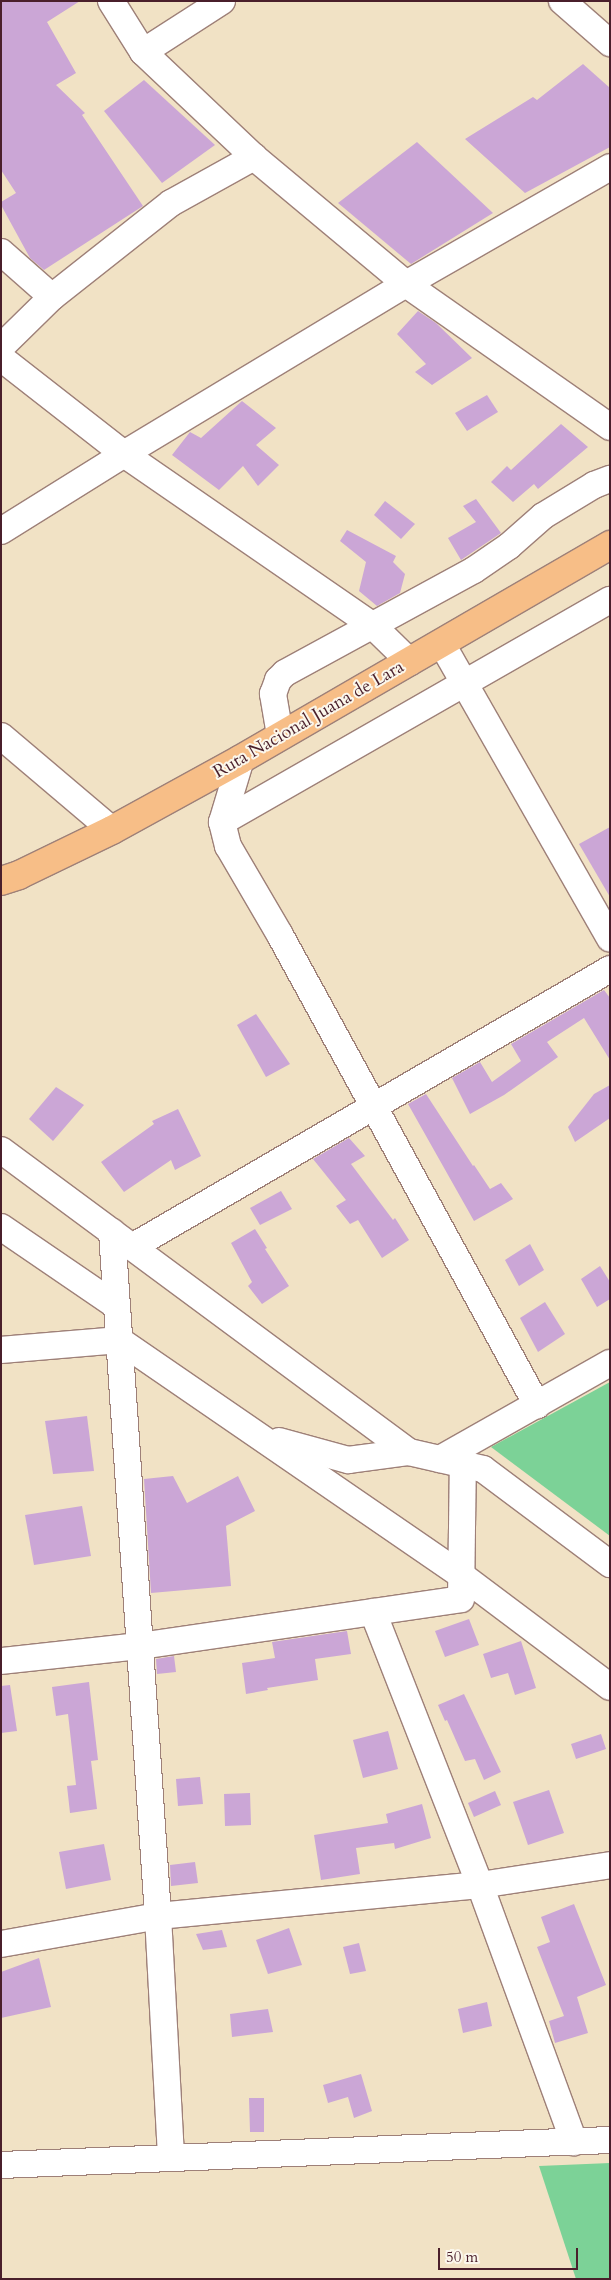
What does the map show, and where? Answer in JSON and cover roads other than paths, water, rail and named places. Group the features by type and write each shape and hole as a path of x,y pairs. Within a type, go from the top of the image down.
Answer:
{"highway":[{"name":"Ruta Nacional Juana de Lara","path":"1,881 19,875 112,830 241,759 610,545"}],"street":[{"path":"111,1 143,52 254,157 406,284 610,427"},
{"path":"143,52 222,1"},
{"path":"562,1 610,43"},
{"path":"1,347 52,297 171,202 254,157"},
{"path":"1,531 124,454 406,284 610,167"},
{"path":"1,252 52,297"},
{"path":"1,358 124,454 372,625 410,662"},
{"path":"280,735 273,694 278,680 285,673 474,570 509,546 543,516 594,485 610,479"},
{"path":"222,822 610,600"},
{"path":"442,644 610,938"},
{"path":"1,736 112,830"},
{"path":"241,759 222,822 228,846 280,934 537,1404"},
{"path":"122,1239 374,1106 610,969"},
{"path":"1,1150 409,1452"},
{"path":"1,1227 117,1306"},
{"path":"122,1239 117,1306 158,1916 171,2158"},
{"path":"1,1350 119,1340 461,1575 610,1687"},
{"path":"452,1462 537,1404 610,1363"},
{"path":"259,1436 348,1460 409,1452 483,1469 610,1564"},
{"path":"1,1661 140,1646 461,1599 461,1575 452,1462"},
{"path":"373,1612 480,1885 574,2142"},
{"path":"1,1944 158,1916 480,1885 610,1865"},
{"path":"1,2165 610,2140"}]}
